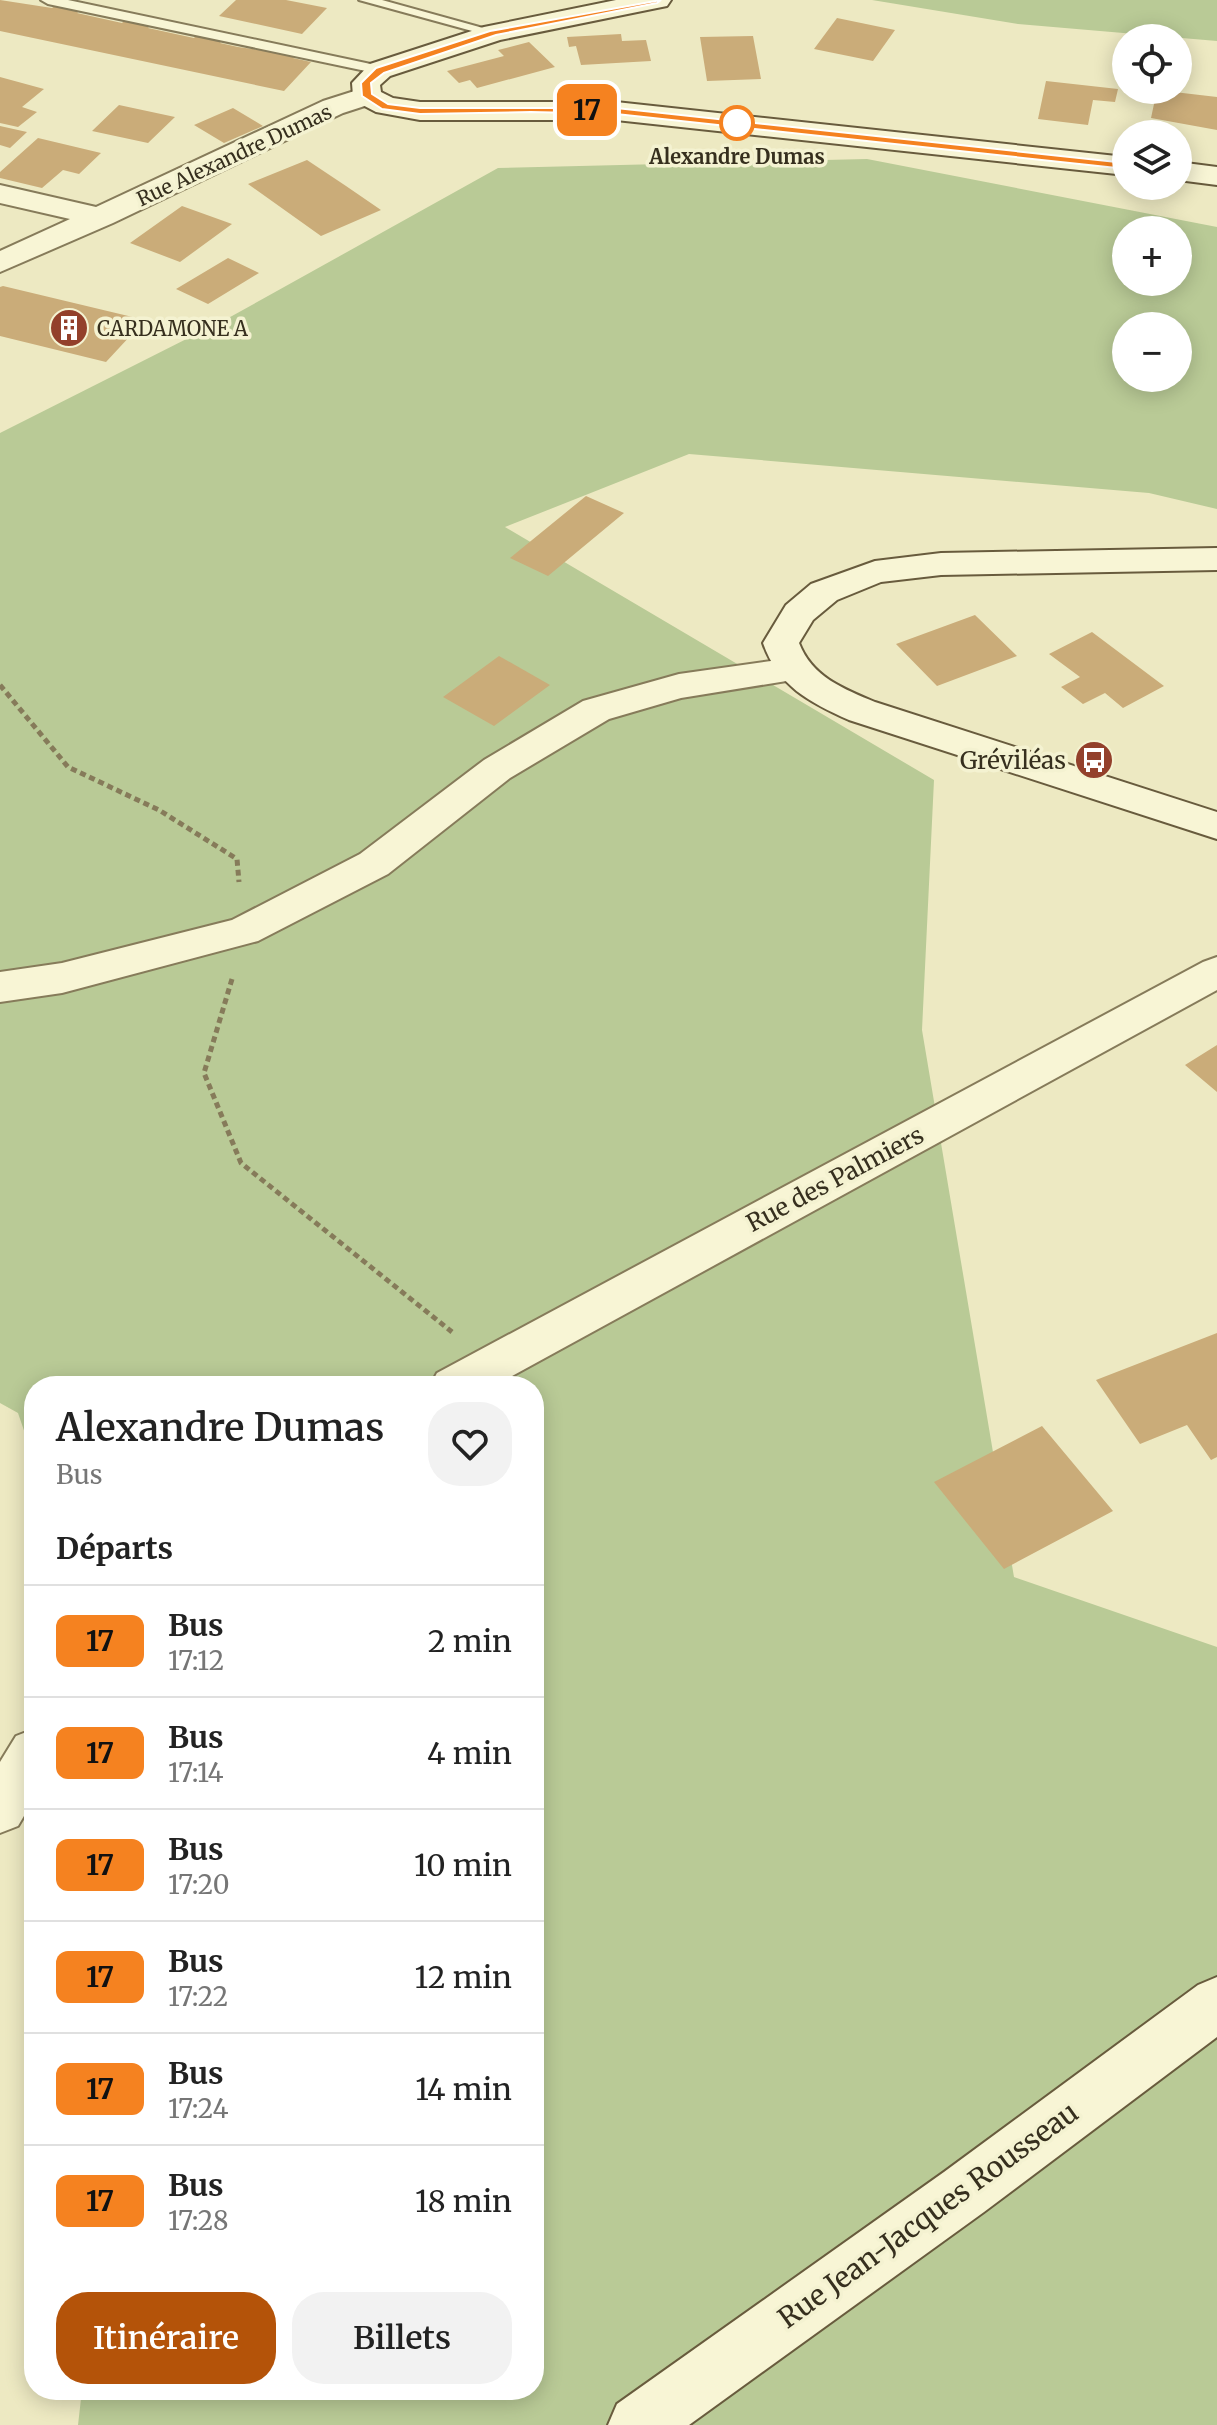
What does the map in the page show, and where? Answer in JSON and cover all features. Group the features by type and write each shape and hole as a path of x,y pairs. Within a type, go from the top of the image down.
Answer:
{"main road":[{"name":"Rue Alexandre Dumas","path":"0,263 333,107 374,83 494,33 657,0"},
{"path":"374,83 386,106 420,111 616,111 1112,164"},
{"path":"1192,173 1217,176"},
{"path":"0,194 102,217"},
{"path":"1217,559 941,564 875,572 824,592 799,613 786,629 781,643 792,670 816,691 862,711 1217,826"},
{"path":"0,987 62,978 244,931 374,864 497,769 596,710 679,686 792,670"},
{"name":"Rue des Palmiers","path":"472,1376 1217,972"},
{"path":"0,1809 24,1769"},
{"name":"Rue Jean-Jacques Rousseau","path":"638,2425 964,2192 1217,2004"}],"lane":[{"path":"48,0 374,83"},
{"path":"366,0 494,33"}],"path":[{"path":"0,685 68,767 159,810 237,859 244,931 204,1073 241,1163 494,1364"}],"green space":[{"path":"872,0 1217,0 1217,41 1192,39 1192,24 1112,24 1112,32 1018,24"},
{"path":"867,159 1160,216 1112,216 1112,296 1192,296 1192,222 1217,227 1217,509 1149,493 689,454 505,527 934,780 922,1030 1014,1577 1217,1647 1217,2425 78,2425 81,2400 544,2400 544,1376 24,1376 24,1431 18,1413 0,1403 0,433 232,316 498,168"}],"building":[{"path":"0,0 52,8 56,5 122,23 126,19 152,24 148,28 194,38 197,34 224,39 220,43 297,55 293,58 311,62 284,91 0,31"},
{"path":"236,0 286,0 327,8 302,34 219,16"},
{"path":"837,18 895,30 873,61 814,49"},
{"path":"621,34 622,41 646,40 651,61 581,65 576,46 569,47 567,37"},
{"path":"753,36 761,79 707,81 700,37"},
{"path":"529,42 555,67 477,88 470,80 459,83 447,71 504,56 498,50"},
{"path":"0,77 44,89 22,107 37,112 18,127 0,123"},
{"path":"1046,81 1112,88 1112,102 1093,100 1088,125 1038,119"},
{"path":"1192,94 1217,97 1217,130 1192,125 1192,120 1151,118 1154,104 1192,104"},
{"path":"119,105 175,117 148,143 92,131"},
{"path":"233,108 263,126 224,143 194,125"},
{"path":"0,126 27,132 10,148 0,145"},
{"path":"38,138 101,153 79,174 63,170 42,188 0,178 0,172"},
{"path":"307,160 381,210 321,236 248,184"},
{"path":"182,206 232,224 180,262 130,243"},
{"path":"228,258 259,273 208,304 176,289"},
{"name":"CARDAMONE A","path":"0,287 145,320 106,362 0,336"},
{"path":"586,496 624,513 548,576 510,558"},
{"path":"975,615 1017,656 937,686 896,644"},
{"path":"1092,632 1164,686 1123,708 1105,693 1083,704 1061,687 1080,677 1049,654"},
{"path":"499,656 550,685 494,726 443,697"},
{"path":"1217,1045 1217,1092 1185,1065"},
{"path":"1217,1333 1217,1457 1211,1460 1187,1425 1140,1444 1096,1380"},
{"path":"1042,1426 1113,1511 1004,1569 934,1482"}],"bus line":[{"name":"17","path":"657,0 494,33 380,70 366,83 367,96 386,106 420,111 616,111 1112,165"}],"place":[{"name":"Alexandre Dumas","path":"737,123"},
{"name":"CARDAMONE A","path":"69,328"},
{"name":"Gréviléas","path":"1094,760"}]}
